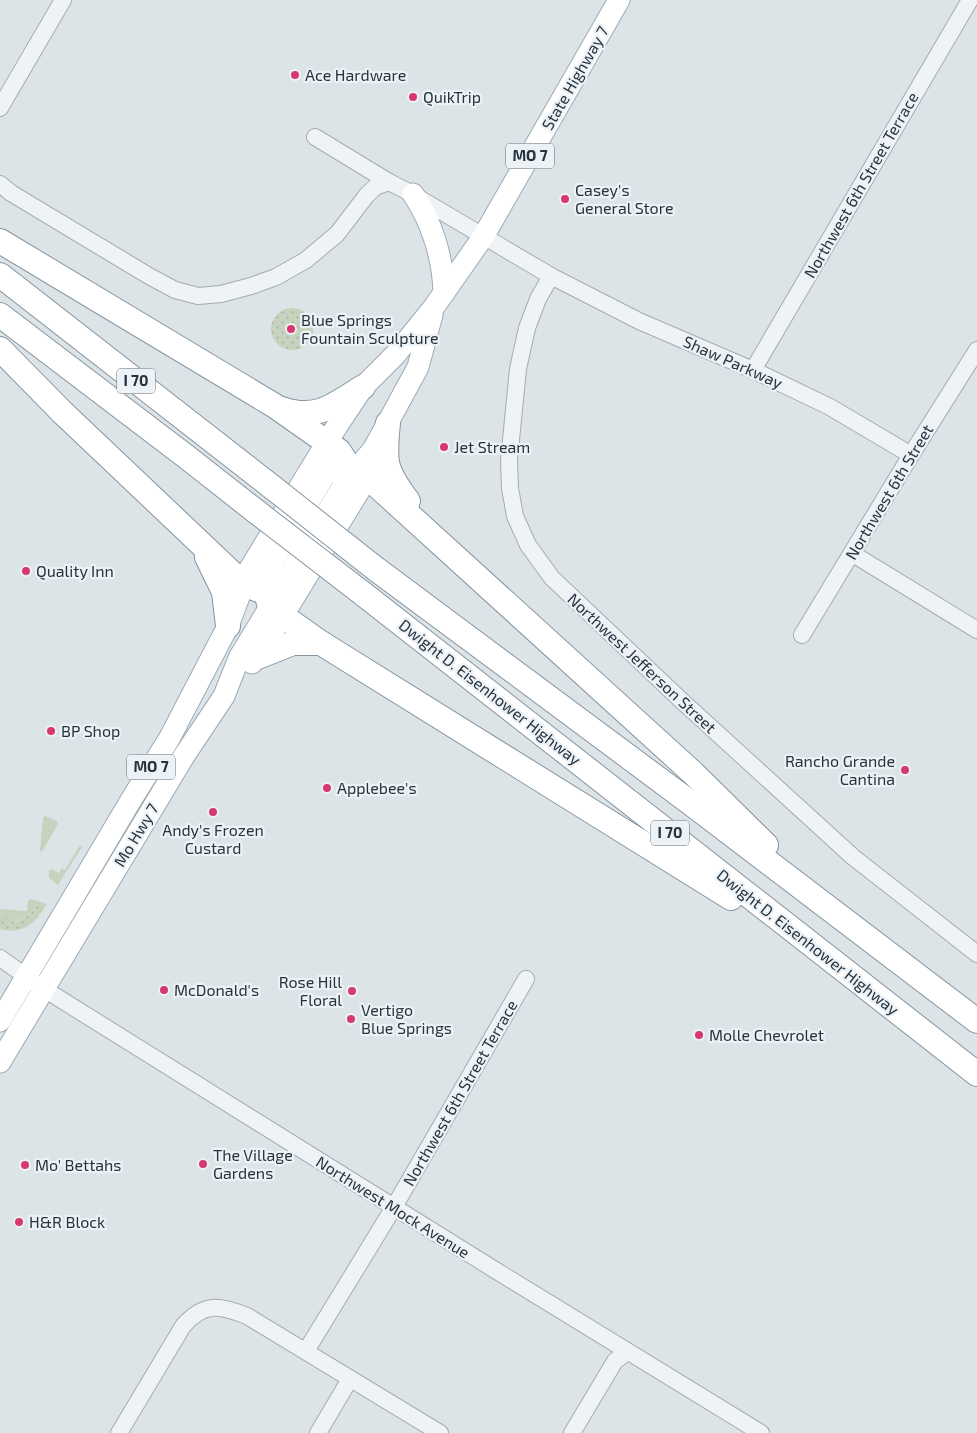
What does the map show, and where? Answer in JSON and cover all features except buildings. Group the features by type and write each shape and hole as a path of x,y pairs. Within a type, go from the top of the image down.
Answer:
{"highway":[{"path":"0,241 275,406 344,466 411,516 693,773 837,915"},
{"name":"Dwight D. Eisenhower Highway","path":"0,274 376,569 688,801 977,1021"},
{"name":"Dwight D. Eisenhower Highway","path":"0,315 572,755 814,948 977,1074"},
{"path":"0,349 62,412 199,542 321,643 704,882 814,948"},
{"path":"275,406 296,413 311,413 331,407 363,387"},
{"path":"388,423 385,454 390,475 412,507 411,516"},
{"path":"199,542 224,592 228,626"},
{"path":"267,597 270,568"},
{"path":"255,658 293,642 321,643"}],"main road":[{"name":"State Highway 7","path":"439,300 483,237 619,0"},
{"path":"413,194 422,207 428,221 442,269 439,300"},
{"name":"MO 7","path":"344,466 363,387 396,354 439,300"},
{"name":"MO 7","path":"224,696 255,658 267,597 249,570 344,466 373,450 418,367 439,300"},
{"name":"MO 7","path":"270,568 344,466 396,354"},
{"name":"MO 7","path":"228,626 267,597 362,486 344,466"},
{"name":"Mo Hwy 7","path":"0,1021 35,984 224,696 267,597"},
{"name":"Mo Hwy 7","path":"0,1062 35,984 131,800 169,739 228,626"}],"street":[{"path":"0,108 63,0"},
{"name":"Northwest 6th Street Terrace","path":"753,370 970,0"},
{"name":"Shaw Parkway","path":"315,137 551,276 639,321 753,370 830,407 911,455"},
{"path":"0,184 11,193 149,276 175,290 198,296 221,294 251,286 276,277 306,260 337,234 375,187 389,182"},
{"name":"Northwest Jefferson Street","path":"551,276 538,299 527,328 518,369 509,460 510,488 515,516 528,545 558,584 683,702 853,857 977,954"},
{"name":"Northwest 6th Street","path":"802,635 977,350"},
{"path":"852,554 977,630"},
{"name":"Northwest Mock Avenue","path":"0,958 35,984 627,1352 761,1433"},
{"name":"Northwest 6th Street Terrace","path":"394,1207 526,979"},
{"path":"306,1351 394,1207"},
{"path":"119,1433 182,1326 192,1315 207,1309 226,1308 247,1316 440,1433"},
{"path":"572,1433 615,1361 627,1352"},
{"path":"318,1433 350,1379"}],"green space":[{"path":"296,308 304,311 310,317 313,329 310,341 304,347 288,350 280,347 274,341 271,325 274,317 280,311"},
{"path":"45,816 57,821 58,824 42,852 40,851 43,818"},
{"path":"80,845 82,847 58,885 49,878 49,870 52,869 59,873 62,868 65,870"},
{"path":"31,899 47,904 45,907 36,905 29,915 14,922 0,913 0,909 27,911 28,901"},
{"path":"36,905 45,907 36,919 26,927 14,931 0,929 0,913 16,922 29,915"}],"place":[{"name":"Ace Hardware","path":"295,75"},
{"name":"QuikTrip","path":"413,97"},
{"name":"Casey's General Store","path":"565,199"},
{"name":"Blue Springs Fountain Sculpture","path":"291,329"},
{"name":"Jet Stream","path":"444,447"},
{"name":"Quality Inn","path":"26,571"},
{"name":"BP Shop","path":"51,731"},
{"name":"Rancho Grande Cantina","path":"905,770"},
{"name":"Applebee's","path":"327,788"},
{"name":"Andy's Frozen Custard","path":"213,812"},
{"name":"McDonald's","path":"164,990"},
{"name":"Rose Hill Floral","path":"352,991"},
{"name":"Vertigo Blue Springs","path":"351,1019"},
{"name":"Molle Chevrolet","path":"699,1035"},
{"name":"The Village Gardens","path":"203,1164"},
{"name":"Mo' Bettahs","path":"25,1165"},
{"name":"H&R Block","path":"19,1222"}]}
